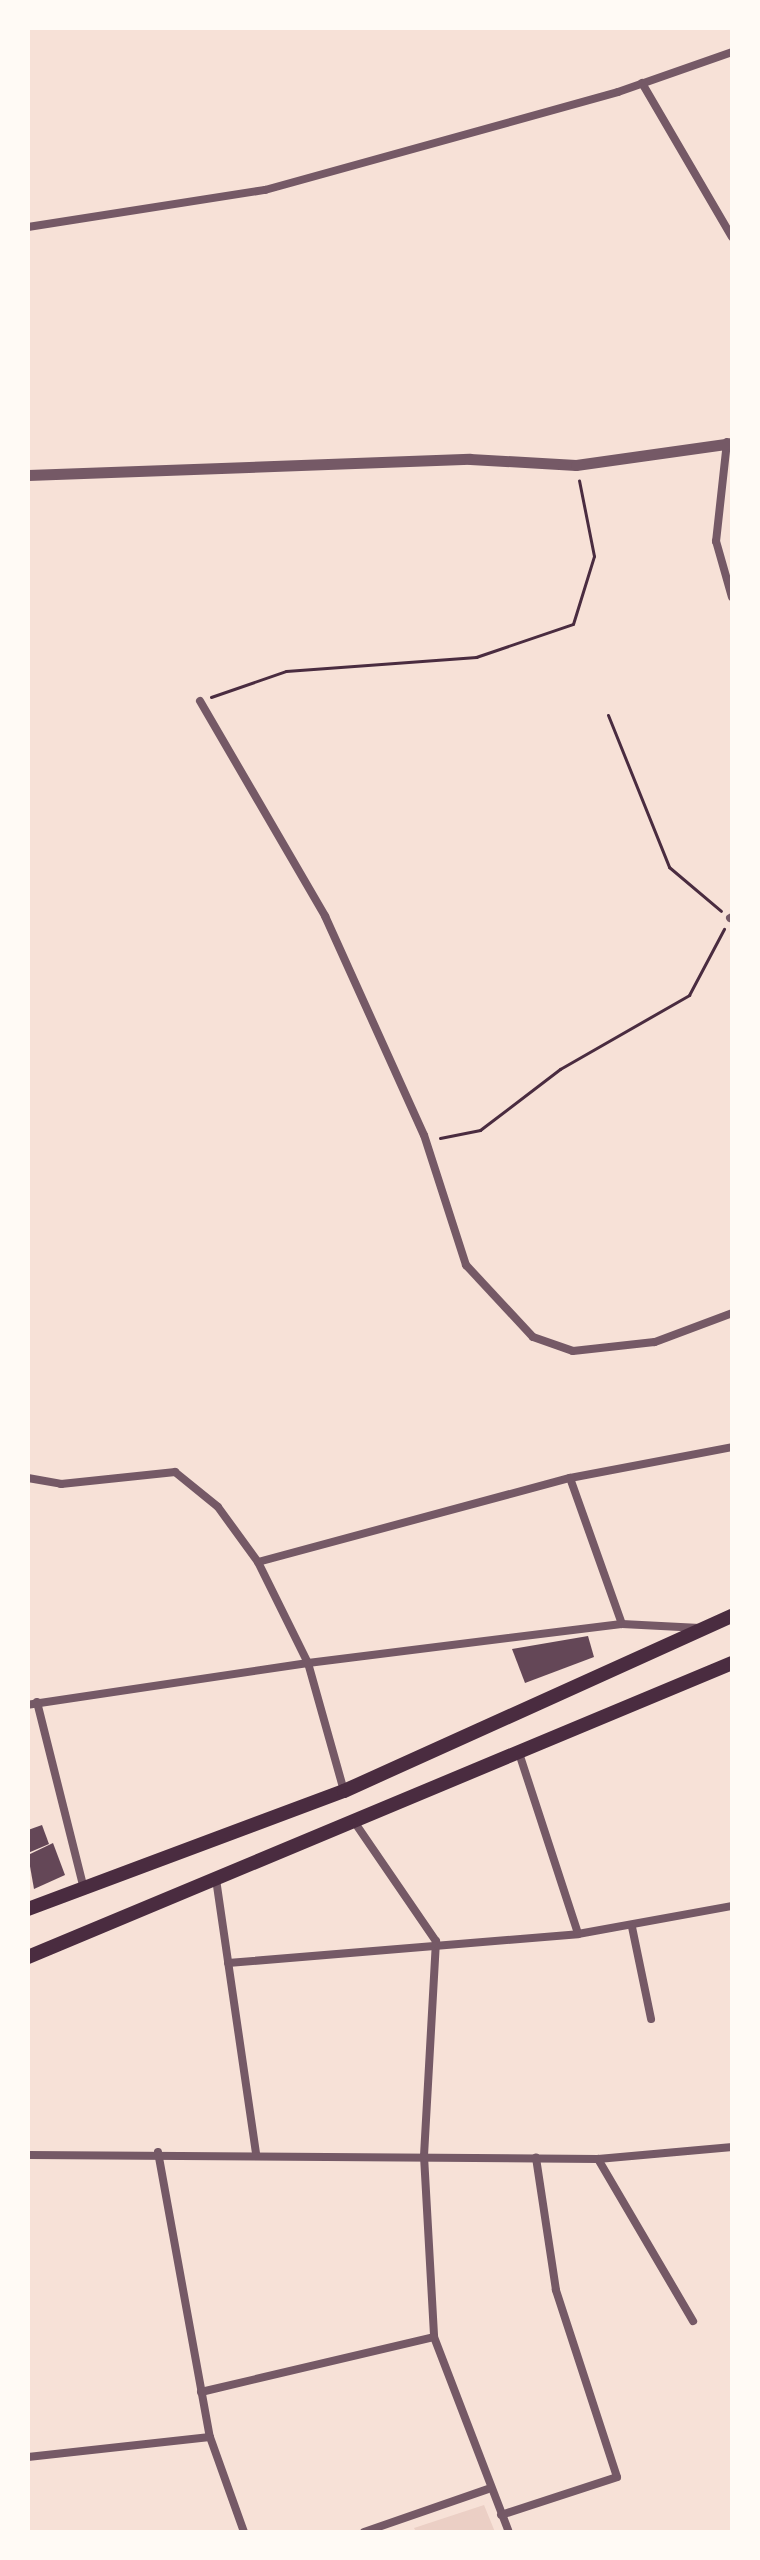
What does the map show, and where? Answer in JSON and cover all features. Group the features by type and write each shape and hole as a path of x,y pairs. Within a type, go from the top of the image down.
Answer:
{"main road":[{"path":"28,1909 83,1885 344,1791 732,1616"},
{"path":"28,1957 732,1663"}],"street":[{"path":"28,227 265,190 642,83 732,52"},
{"path":"642,83 732,237"},
{"path":"28,475 470,459 576,465 730,442 716,541 732,597"},
{"path":"200,701 325,916 426,1141 466,1265 533,1337 573,1351 655,1342 732,1313"},
{"path":"258,1562 570,1478 732,1447"},
{"path":"28,1478 61,1484 175,1472 218,1507 258,1562 308,1663 344,1791"},
{"path":"570,1478 622,1624"},
{"path":"83,1885 32,1704 308,1663 622,1624 703,1628"},
{"path":"519,1753 578,1934"},
{"path":"353,1820 436,1941 424,2156 434,2337 488,2489 509,2532"},
{"path":"216,1879 256,2153"},
{"path":"228,1963 436,1941 578,1934 632,1927 732,1906"},
{"path":"632,1927 651,2019"},
{"path":"28,2155 158,2152 598,2159 731,2150"},
{"path":"158,2152 210,2437 244,2532"},
{"path":"501,2515 617,2477 556,2290 536,2158"},
{"path":"598,2159 693,2321"},
{"path":"201,2392 434,2337"},
{"path":"28,2457 210,2437"},
{"path":"364,2532 488,2489"}],"path":[{"path":"200,701 286,671 476,657 573,624 594,556 576,465"},
{"path":"426,1141 480,1130 560,1069 689,995 731,918 669,867 608,715"}],"shaded area":[{"path":"484,2505 495,2532 416,2532 414,2528"}],"building":[{"path":"588,1636 594,1657 525,1683 512,1649"},
{"path":"42,1825 49,1844 28,1853 28,1830"},
{"path":"53,1843 65,1875 34,1889 28,1855"}]}
